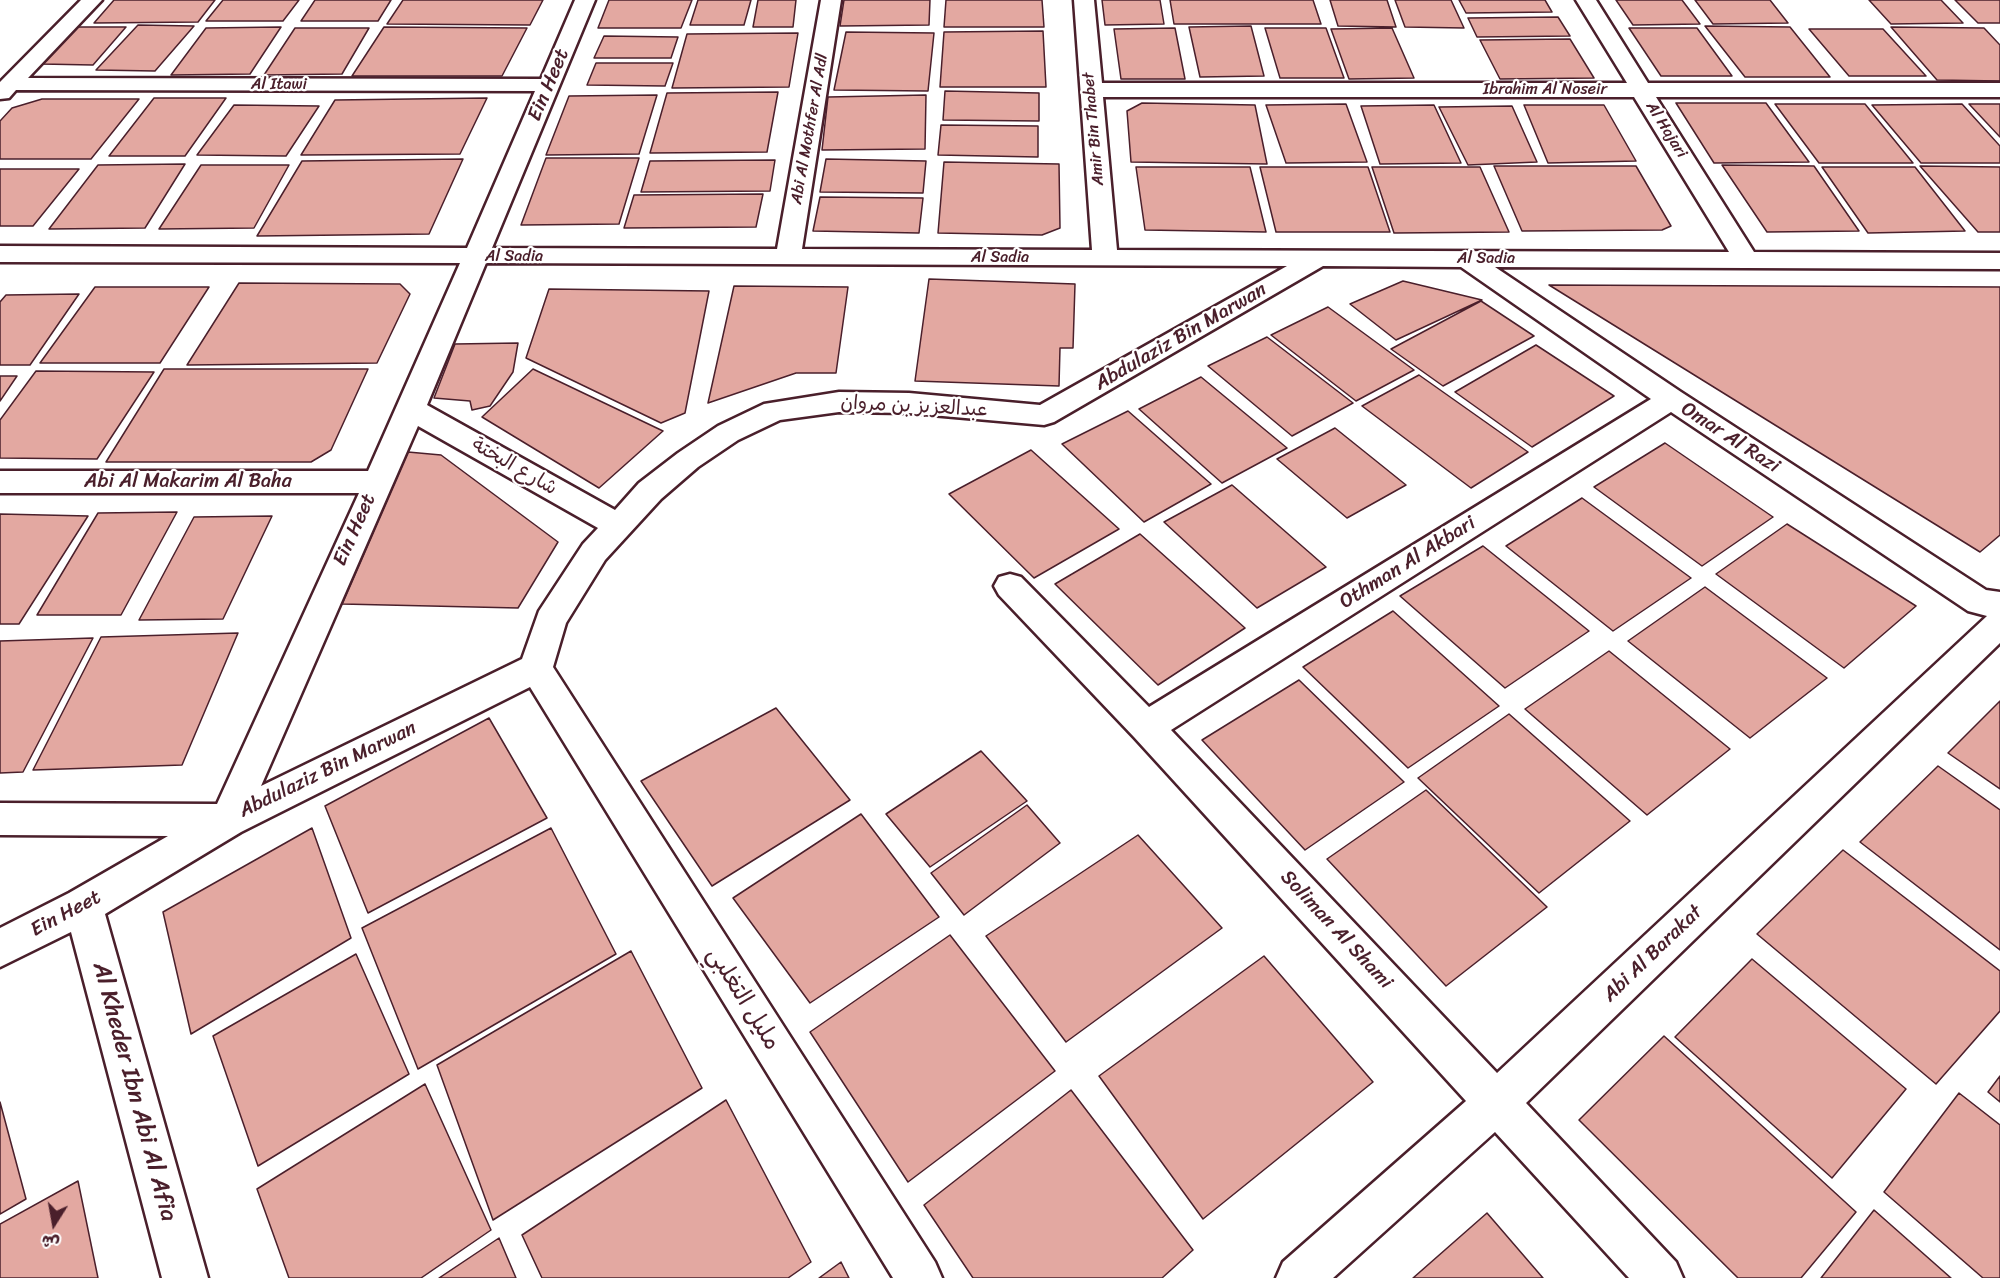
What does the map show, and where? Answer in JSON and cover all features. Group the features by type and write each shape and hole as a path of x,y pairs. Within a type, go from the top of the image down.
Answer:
{"street":[{"path":"5,89 92,0"},
{"name":"Ein Heet","path":"0,948 83,906 228,820 376,482 411,409 585,0"},
{"name":"Abi Al Mothfer Al Adl","path":"788,258 831,0"},
{"name":"Amir Bin Thabet","path":"1084,0 1105,258"},
{"name":"Al Hajari","path":"1586,0 1746,260"},
{"name":"Al Itawi","path":"5,89 549,86"},
{"name":"Ibrahim Al Noseir","path":"1090,90 2000,90"},
{"name":"Al Sadia","path":"0,254 2000,261"},
{"name":"Abdulaziz Bin Marwan","path":"616,525 650,490 688,460 728,433 774,411 851,402 909,403 1044,415 1317,259"},
{"name":"Omar Al Razi","path":"1466,259 1671,399 1979,602 2000,605"},
{"name":"Othman Al Akbari","path":"1146,727 1671,399"},
{"name":"شارع البختة","path":"411,409 616,525"},
{"name":"Abi Al Makarim Al Baha","path":"0,482 376,482"},
{"path":"536,668 551,620 594,552 616,525"},
{"name":"Soliman Al Shami","path":"1010,586 1146,727 1660,1278"},
{"name":"Abi Al Barakat","path":"1299,1278 1497,1102 2000,623"},
{"name":"Abdulaziz Bin Marwan","path":"0,819 228,820 536,668"},
{"name":"مليل التغلبي","path":"536,668 919,1278"},
{"name":"Al Kheder Ibn Abi Al Afia","path":"83,906 185,1278"}],"building":[{"path":"114,0 215,0 198,22 94,23"},
{"path":"223,0 299,0 283,21 206,21"},
{"path":"315,0 391,0 378,21 301,21"},
{"path":"403,0 543,0 530,25 387,24"},
{"path":"609,0 692,0 681,28 598,28"},
{"path":"698,0 751,0 744,25 690,25"},
{"path":"758,0 796,0 793,27 753,27"},
{"path":"844,0 930,0 929,25 840,26"},
{"path":"946,0 1042,0 1044,27 944,27"},
{"path":"1102,0 1160,0 1164,24 1105,25"},
{"path":"1170,0 1313,0 1321,24 1174,24"},
{"path":"1330,0 1387,0 1396,27 1338,26"},
{"path":"1395,0 1451,0 1464,28 1405,27"},
{"path":"1459,0 1545,0 1552,12 1466,13"},
{"path":"1616,0 1682,0 1700,24 1633,25"},
{"path":"1695,0 1770,0 1788,23 1713,24"},
{"path":"1869,0 1941,0 1963,23 1891,24"},
{"path":"1955,0 2000,0 2000,23 1978,23"},
{"path":"1558,17 1570,36 1477,37 1468,18"},
{"path":"138,25 194,26 155,71 96,70"},
{"path":"1251,26 1264,76 1200,77 1189,27"},
{"path":"1705,26 1790,27 1830,77 1745,77"},
{"path":"77,27 126,27 93,65 41,64"},
{"path":"281,27 250,74 171,75 206,28"},
{"path":"384,27 527,28 502,76 352,76"},
{"path":"1891,27 1984,28 2000,45 2000,81 1937,80"},
{"path":"295,28 369,28 342,74 264,75"},
{"path":"1175,28 1185,79 1121,79 1114,29"},
{"path":"1265,28 1326,28 1344,78 1280,78"},
{"path":"1392,28 1414,78 1349,79 1331,29"},
{"path":"1629,28 1697,28 1732,76 1661,76"},
{"path":"1809,29 1883,29 1926,76 1849,76"},
{"path":"1043,31 1046,87 940,87 944,32"},
{"path":"846,32 934,33 928,91 834,90"},
{"path":"798,33 789,87 672,88 687,34"},
{"path":"604,36 678,37 671,58 594,58"},
{"path":"1570,39 1594,78 1500,79 1480,40"},
{"path":"596,63 673,63 665,86 587,85"},
{"path":"945,91 1039,93 1039,121 943,120"},
{"path":"778,92 767,152 650,153 667,93"},
{"path":"657,95 639,154 546,155 569,96"},
{"path":"926,95 925,149 822,150 828,97"},
{"path":"154,98 226,98 185,156 109,156"},
{"path":"487,98 460,154 301,155 335,100"},
{"path":"42,99 139,99 91,159 0,159 0,121 12,108"},
{"path":"1142,103 1255,105 1267,164 1131,162 1127,111"},
{"path":"1676,103 1766,103 1809,162 1714,163"},
{"path":"1346,104 1367,162 1286,163 1266,105"},
{"path":"1775,104 1865,104 1913,163 1819,163"},
{"path":"1962,104 2000,146 2000,163 1921,163 1872,105"},
{"path":"1969,104 2000,104 2000,137"},
{"path":"234,105 319,106 286,156 197,155"},
{"path":"1434,105 1461,163 1380,164 1361,106"},
{"path":"1524,105 1604,105 1636,161 1548,163"},
{"path":"1512,106 1537,162 1468,165 1439,107"},
{"path":"941,125 1038,126 1038,157 938,155"},
{"path":"546,158 639,158 619,224 521,225"},
{"path":"463,159 429,234 257,236 302,161"},
{"path":"826,159 926,161 923,193 820,192"},
{"path":"775,160 770,191 641,192 650,161"},
{"path":"944,162 1059,164 1060,228 1042,235 938,233"},
{"path":"185,164 145,228 49,229 98,165"},
{"path":"201,165 289,165 254,228 159,229"},
{"path":"1722,165 1814,166 1859,231 1767,232"},
{"path":"1494,166 1636,166 1671,226 1662,230 1522,231"},
{"path":"1920,166 2000,167 2000,232 1978,232"},
{"path":"1136,167 1250,167 1266,232 1145,230"},
{"path":"1260,167 1368,167 1390,232 1276,232"},
{"path":"1372,167 1480,167 1509,232 1394,233"},
{"path":"1822,167 1915,167 1965,231 1868,233"},
{"path":"0,169 79,169 33,226 0,226"},
{"path":"763,194 756,227 624,228 634,195"},
{"path":"820,197 923,198 919,233 813,231"},
{"path":"929,279 1075,284 1073,348 1060,348 1059,386 915,381"},
{"path":"1403,281 1482,300 1396,340 1350,304"},
{"path":"239,283 400,284 410,294 377,363 187,365"},
{"path":"1549,285 2000,287 2000,535 1980,552"},
{"path":"734,286 848,287 836,373 796,373 708,403"},
{"path":"95,287 209,287 160,363 40,363"},
{"path":"549,289 709,291 685,413 661,423 526,358"},
{"path":"79,294 30,365 0,365 0,302 6,295"},
{"path":"1481,301 1534,336 1443,386 1391,349"},
{"path":"1328,307 1414,370 1356,401 1271,335"},
{"path":"1267,337 1353,403 1292,436 1208,366"},
{"path":"518,343 513,372 490,406 472,410 470,401 434,398 455,344"},
{"path":"1536,345 1614,396 1532,447 1455,392"},
{"path":"164,369 368,369 331,450 311,462 106,462"},
{"path":"533,369 663,431 599,488 482,417"},
{"path":"36,371 154,372 97,459 0,458 0,420"},
{"path":"1419,375 1528,452 1471,488 1362,406"},
{"path":"0,376 17,376 0,401"},
{"path":"1201,377 1287,448 1222,483 1139,409"},
{"path":"1128,411 1211,484 1144,522 1062,444"},
{"path":"1335,428 1406,485 1347,518 1277,459"},
{"path":"1665,443 1773,517 1702,566 1594,487"},
{"path":"1031,450 1119,529 1034,578 949,494"},
{"path":"408,452 441,455 558,542 518,608 342,604"},
{"path":"1232,485 1326,567 1257,608 1164,522"},
{"path":"1582,498 1691,578 1613,631 1506,546"},
{"path":"177,512 121,615 37,615 98,513"},
{"path":"0,514 88,516 19,624 0,624"},
{"path":"272,516 223,619 139,620 194,517"},
{"path":"1787,524 1916,606 1844,668 1716,574"},
{"path":"1140,534 1245,628 1158,685 1055,584"},
{"path":"1483,546 1589,631 1505,688 1400,596"},
{"path":"1705,587 1827,678 1750,738 1628,641"},
{"path":"1393,611 1499,706 1408,768 1303,667"},
{"path":"238,633 182,765 33,770 101,637"},
{"path":"93,638 23,772 0,773 0,641"},
{"path":"1609,651 1730,749 1647,815 1525,709"},
{"path":"1299,680 1404,782 1305,850 1202,740"},
{"path":"2000,701 2000,789 1948,753"},
{"path":"776,708 850,800 712,886 641,781"},
{"path":"1509,714 1630,821 1539,893 1418,778"},
{"path":"489,718 547,818 368,913 325,806"},
{"path":"981,751 1027,801 930,867 886,814"},
{"path":"1938,766 2000,810 2000,950 1860,842"},
{"path":"1426,790 1547,907 1446,986 1327,859"},
{"path":"1027,805 1060,843 964,915 931,873"},
{"path":"861,814 939,917 810,1003 733,898"},
{"path":"312,828 351,938 191,1034 163,912"},
{"path":"551,828 616,954 418,1069 362,928"},
{"path":"1138,835 1222,928 1066,1042 986,936"},
{"path":"1843,850 2000,971 2000,1011 1936,1084 1757,934"},
{"path":"950,935 1055,1071 908,1182 810,1032"},
{"path":"631,951 702,1088 493,1220 437,1065"},
{"path":"356,954 409,1074 258,1166 213,1036"},
{"path":"1264,956 1373,1082 1203,1219 1099,1076"},
{"path":"1752,959 1906,1089 1832,1178 1675,1037"},
{"path":"1664,1036 1856,1212 1801,1278 1738,1278 1579,1120"},
{"path":"2000,1076 2000,1102 1988,1092"},
{"path":"425,1084 491,1230 421,1278 289,1278 257,1189"},
{"path":"1071,1090 1193,1250 1162,1278 973,1278 924,1205"},
{"path":"1959,1093 2000,1125 2000,1278 1983,1278 1884,1192"},
{"path":"726,1100 811,1262 788,1278 542,1278 522,1235"},
{"path":"0,1102 26,1199 0,1214"},
{"path":"78,1181 98,1278 0,1278 0,1224"},
{"path":"1874,1210 1951,1278 1821,1278"},
{"path":"1487,1213 1543,1278 1413,1278"},
{"path":"499,1238 516,1278 439,1278"},
{"path":"841,1262 849,1278 819,1278"}]}
